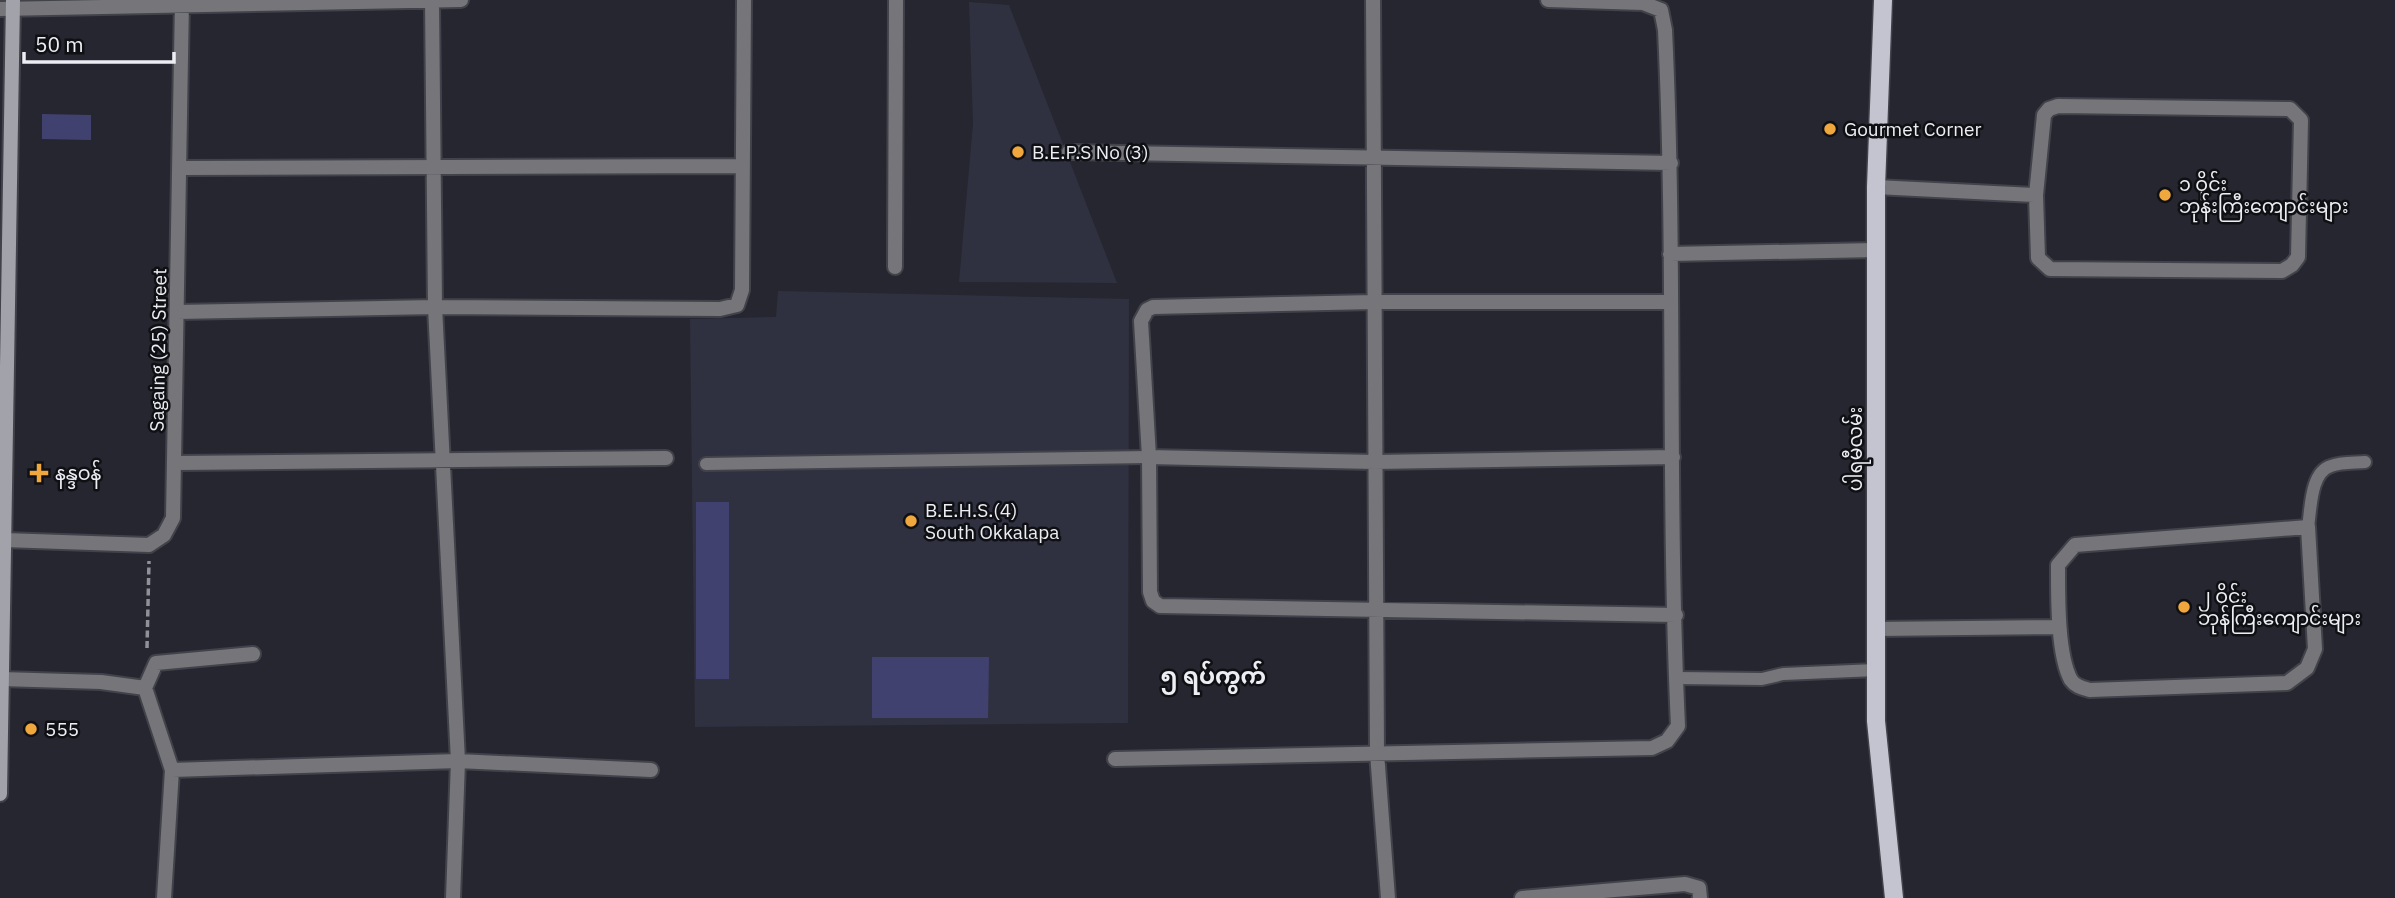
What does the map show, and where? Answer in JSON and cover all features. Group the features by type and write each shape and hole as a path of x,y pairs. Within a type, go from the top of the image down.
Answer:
{"main road":[{"name":"ပါရမီလမ်း","path":"1883,0 1876,187 1876,721 1894,898"}],"street":[{"path":"432,0 435,307 445,461 458,761 453,898"},
{"path":"0,794 9,6 461,0"},
{"path":"177,312 435,307 720,309 737,305 742,290 744,0"},
{"path":"895,267 896,0"},
{"path":"1373,0 1377,753 1388,898"},
{"path":"1115,759 1652,748 1667,741 1678,726 1670,302 1671,163 1665,30 1661,10 1643,3 1548,0"},
{"name":"Sagaing (25) Street","path":"149,545 164,535 173,518 182,4"},
{"path":"2049,108 2291,109 2301,120 2298,257 2282,271 2049,269 2038,258 2035,195 2045,115 2049,108"},
{"path":"1069,152 1671,163"},
{"path":"180,168 743,166"},
{"path":"1876,187 2035,195"},
{"path":"1670,254 1876,250"},
{"path":"1670,302 1374,302 1153,307 1147,310 1141,321 1149,457 1150,592 1153,601 1160,606 1376,612 1676,615"},
{"path":"1149,457 1375,462 1673,457"},
{"path":"176,463 666,458"},
{"path":"2308,527 2315,649 2306,668 2287,682 2090,690 2078,687 2071,679 2059,627 2058,565 2075,545 2308,527"},
{"path":"4,540 149,545"},
{"path":"1876,628 2059,627"},
{"path":"164,898 172,770 145,688 156,663 253,654"},
{"path":"1,679 101,682 145,688"},
{"path":"172,770 458,761 651,770"},
{"path":"1522,898 1685,884 1699,888 1700,898"}],"lane":[{"path":"706,464 1149,457"},
{"path":"2308,527 2316,481 2322,471 2329,466 2365,462"},
{"path":"1676,678 1762,680 1783,674 1876,670"}],"path":[{"path":"149,545 147,647 156,663"}],"shaded area":[{"name":"B.E.P.S No (3)","path":"969,2 1009,5 1117,283 959,282 973,124"},
{"name":"B.E.H.S.(4) South Okkalapa","path":"778,291 1129,299 1128,723 695,727 690,319 776,317"}],"building":[{"path":"42,114 91,115 91,140 42,139"},
{"path":"696,502 729,502 729,679 696,679"},
{"path":"872,657 989,657 988,718 872,718"}],"place":[{"name":"Gourmet Corner","path":"1830,129"},
{"name":"B.E.P.S No (3)","path":"1018,152"},
{"name":"၁ ဝိုင်း ဘုန်းကြီးကျောင်းများ","path":"2165,195"},
{"name":"နန္ဒဝန်","path":"39,473"},
{"name":"B.E.H.S.(4) South Okkalapa","path":"911,521"},
{"name":"၂ ဝိုင်း ဘုန်ကြီးကျောင်းများ","path":"2184,607"},
{"name":"555","path":"31,729"}],"district":[{"name":"၅ ရပ်ကွက်","path":"1213,675"}]}
